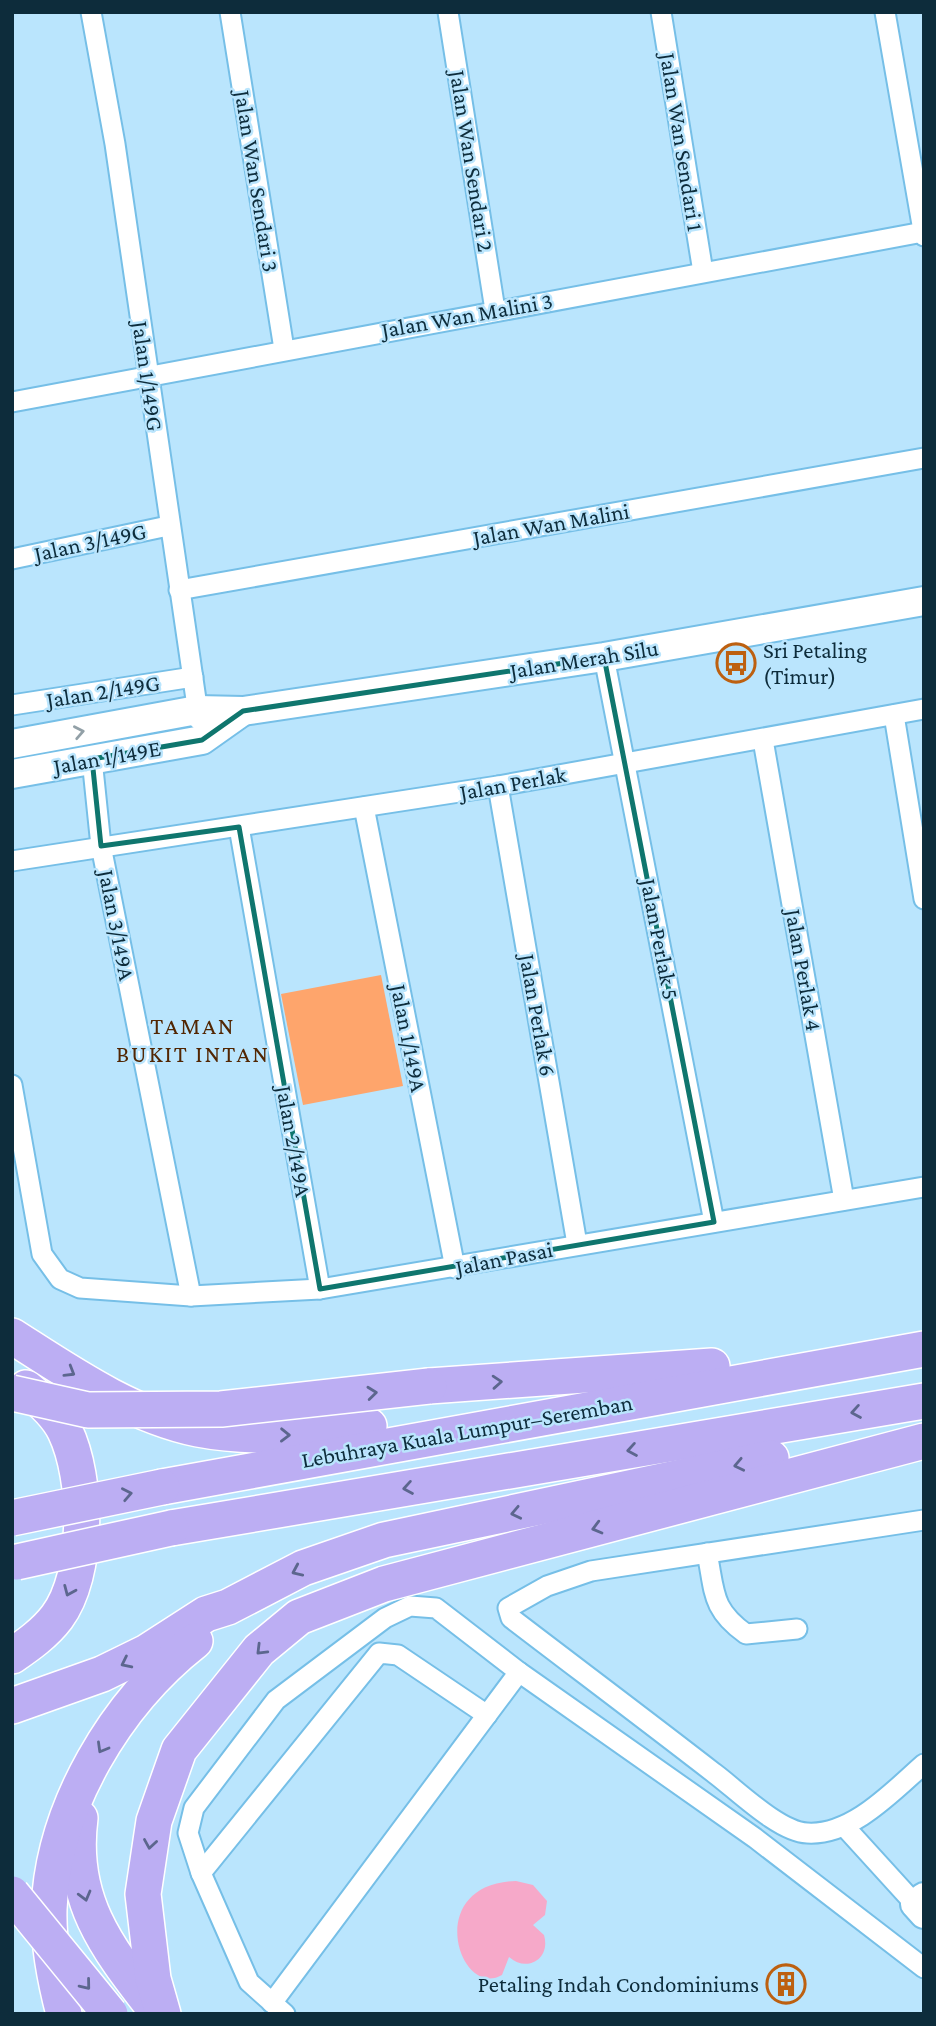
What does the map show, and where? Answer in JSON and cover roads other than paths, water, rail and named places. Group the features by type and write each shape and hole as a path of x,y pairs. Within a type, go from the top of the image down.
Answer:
{"highway":[{"path":"12,1336 115,1399 158,1417 198,1429 295,1435 376,1425 414,1425 459,1431"},
{"path":"12,1393 88,1410 221,1409 429,1386 913,1351"},
{"name":"Lebuhraya Kuala Lumpur–Seremban","path":"12,1518 459,1431 913,1351"},
{"path":"12,1377 43,1401 65,1430 75,1459 81,1503 79,1553 73,1586 57,1617 30,1644 12,1656"},
{"name":"Lebuhraya Kuala Lumpur–Seremban","path":"15,1563 171,1528 924,1401"},
{"path":"12,1706 102,1674 147,1652 206,1615 229,1607 303,1568 384,1541 746,1464 883,1433 924,1420"},
{"path":"161,2014 153,1979 143,1894 154,1821 179,1750 259,1650 299,1617 384,1584 924,1441"},
{"path":"64,2014 55,1973 49,1909 58,1846 85,1780 122,1718 177,1655 209,1629 229,1607"},
{"path":"85,1780 78,1833 82,1885 87,1905 108,1948 161,2014"},
{"path":"12,1894 110,2014"}],"street":[{"name":"Jalan 1/149G","path":"91,12 115,144 202,740"},
{"name":"Jalan Wan Sendari 3","path":"230,12 285,349"},
{"name":"Jalan Wan Sendari 2","path":"448,12 495,310"},
{"name":"Jalan Wan Sendari 1","path":"661,12 703,272"},
{"path":"885,12 923,234"},
{"name":"Jalan Wan Malini 3","path":"12,402 495,310 923,234"},
{"name":"Jalan Wan Malini","path":"179,590 924,458"},
{"name":"Jalan 3/149G","path":"12,559 169,526"},
{"name":"Jalan Merah Silu","path":"197,710 243,711 604,657 924,601"},
{"name":"Jalan Perlak 5","path":"604,657 627,763 714,1222"},
{"name":"Jalan 2/149G","path":"12,705 193,677"},
{"name":"Jalan Perlak","path":"12,862 498,786 924,709"},
{"name":"Jalan 1/149E","path":"12,744 197,710"},
{"name":"Jalan Merah Silu","path":"202,740 243,711"},
{"path":"894,715 924,899"},
{"name":"Jalan 1/149E","path":"12,774 202,740"},
{"name":"Jalan Perlak 4","path":"763,740 844,1200"},
{"name":"Jalan 3/149A","path":"92,759 101,846 191,1296"},
{"name":"Jalan Perlak 6","path":"498,786 578,1244"},
{"name":"Jalan 1/149A","path":"363,807 455,1268"},
{"name":"Jalan 2/149A","path":"239,827 320,1289"},
{"name":"Jalan Pasai","path":"12,1085 42,1254 60,1279 80,1289 191,1296 320,1289 924,1186"},
{"path":"924,1520 591,1571 524,1597 508,1608 508,1613 781,1823 810,1834 844,1826 879,1803 924,1764"},
{"path":"707,1553 720,1612 731,1623 746,1634 797,1629"},
{"path":"519,1672 279,2008 249,1982 201,1873 188,1833 194,1808 276,1700 385,1618 410,1606 436,1608 519,1672 755,1838 924,1968"},
{"path":"201,1873 379,1653 398,1655 487,1715"},
{"path":"844,1826 921,1905"}],"place":[{"name":"Sri Petaling (Timur)","path":"736,663"},
{"name":"Petaling Indah Condominiums","path":"786,1984"}],"district":[{"name":"TAMAN BUKIT INTAN","path":"193,1039"}]}
